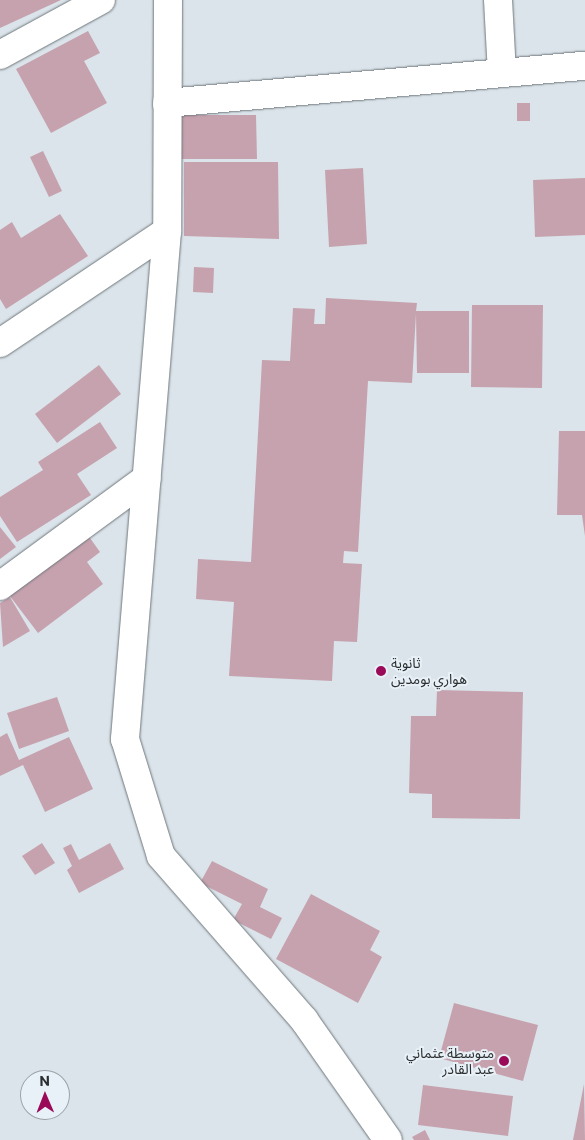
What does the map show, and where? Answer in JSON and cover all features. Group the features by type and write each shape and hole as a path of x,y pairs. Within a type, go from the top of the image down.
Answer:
{"street":[{"path":"0,55 101,0"},
{"path":"168,0 167,231 125,739 161,856 304,1020 388,1140"},
{"path":"498,0 502,73"},
{"path":"167,103 585,66"},
{"path":"0,343 167,231"},
{"path":"0,586 147,478"}],"building":[{"path":"0,0 61,0 0,28"},
{"path":"88,31 100,53 84,61 107,103 51,133 16,69"},
{"path":"517,103 530,103 530,121 517,121"},
{"path":"181,115 256,115 257,159 181,159"},
{"path":"43,151 62,191 49,197 30,157"},
{"path":"184,162 278,162 279,239 184,236"},
{"path":"363,168 367,244 329,247 325,170"},
{"path":"585,178 585,235 535,237 533,180"},
{"path":"60,214 88,256 6,309 0,299 0,230 12,222 21,238"},
{"path":"194,267 214,268 213,293 193,292"},
{"path":"326,298 417,303 416,311 469,311 469,373 417,373 416,314 412,383 368,381 358,552 344,551 343,563 362,564 357,642 334,641 332,681 229,676 234,602 196,599 198,559 251,562 262,360 290,361 293,308 315,309 314,324 325,324"},
{"path":"472,305 543,305 542,388 471,387"},
{"path":"99,365 121,394 57,443 35,414"},
{"path":"100,422 117,448 77,474 91,495 17,542 0,516 0,497 43,470 38,462"},
{"path":"559,431 585,431 585,536 582,515 557,515"},
{"path":"0,527 16,547 0,559"},
{"path":"85,531 100,552 87,562 103,584 38,633 6,591"},
{"path":"10,597 30,631 3,647 0,603"},
{"path":"437,690 523,692 520,819 432,818 432,794 409,793 411,716 436,716"},
{"path":"57,697 69,731 19,749 7,713"},
{"path":"7,733 19,760 69,737 93,789 45,812 23,765 0,776 0,737"},
{"path":"42,843 55,863 35,875 22,856"},
{"path":"110,843 124,869 79,893 67,870 72,866 63,848 71,844 79,860"},
{"path":"212,861 268,889 260,907 282,918 271,939 233,920 242,904 200,883"},
{"path":"311,894 380,931 370,950 382,957 358,1003 276,959"},
{"path":"454,1003 538,1025 523,1081 439,1058"},
{"path":"584,1084 585,1140 573,1140"},
{"path":"423,1085 513,1096 508,1136 418,1125"},
{"path":"425,1130 430,1140 414,1140 412,1137"}],"place":[{"name":"ثانوية هواري بومدين","path":"381,671"},
{"name":"متوسطة عثماني عبد القادر","path":"504,1061"}]}
